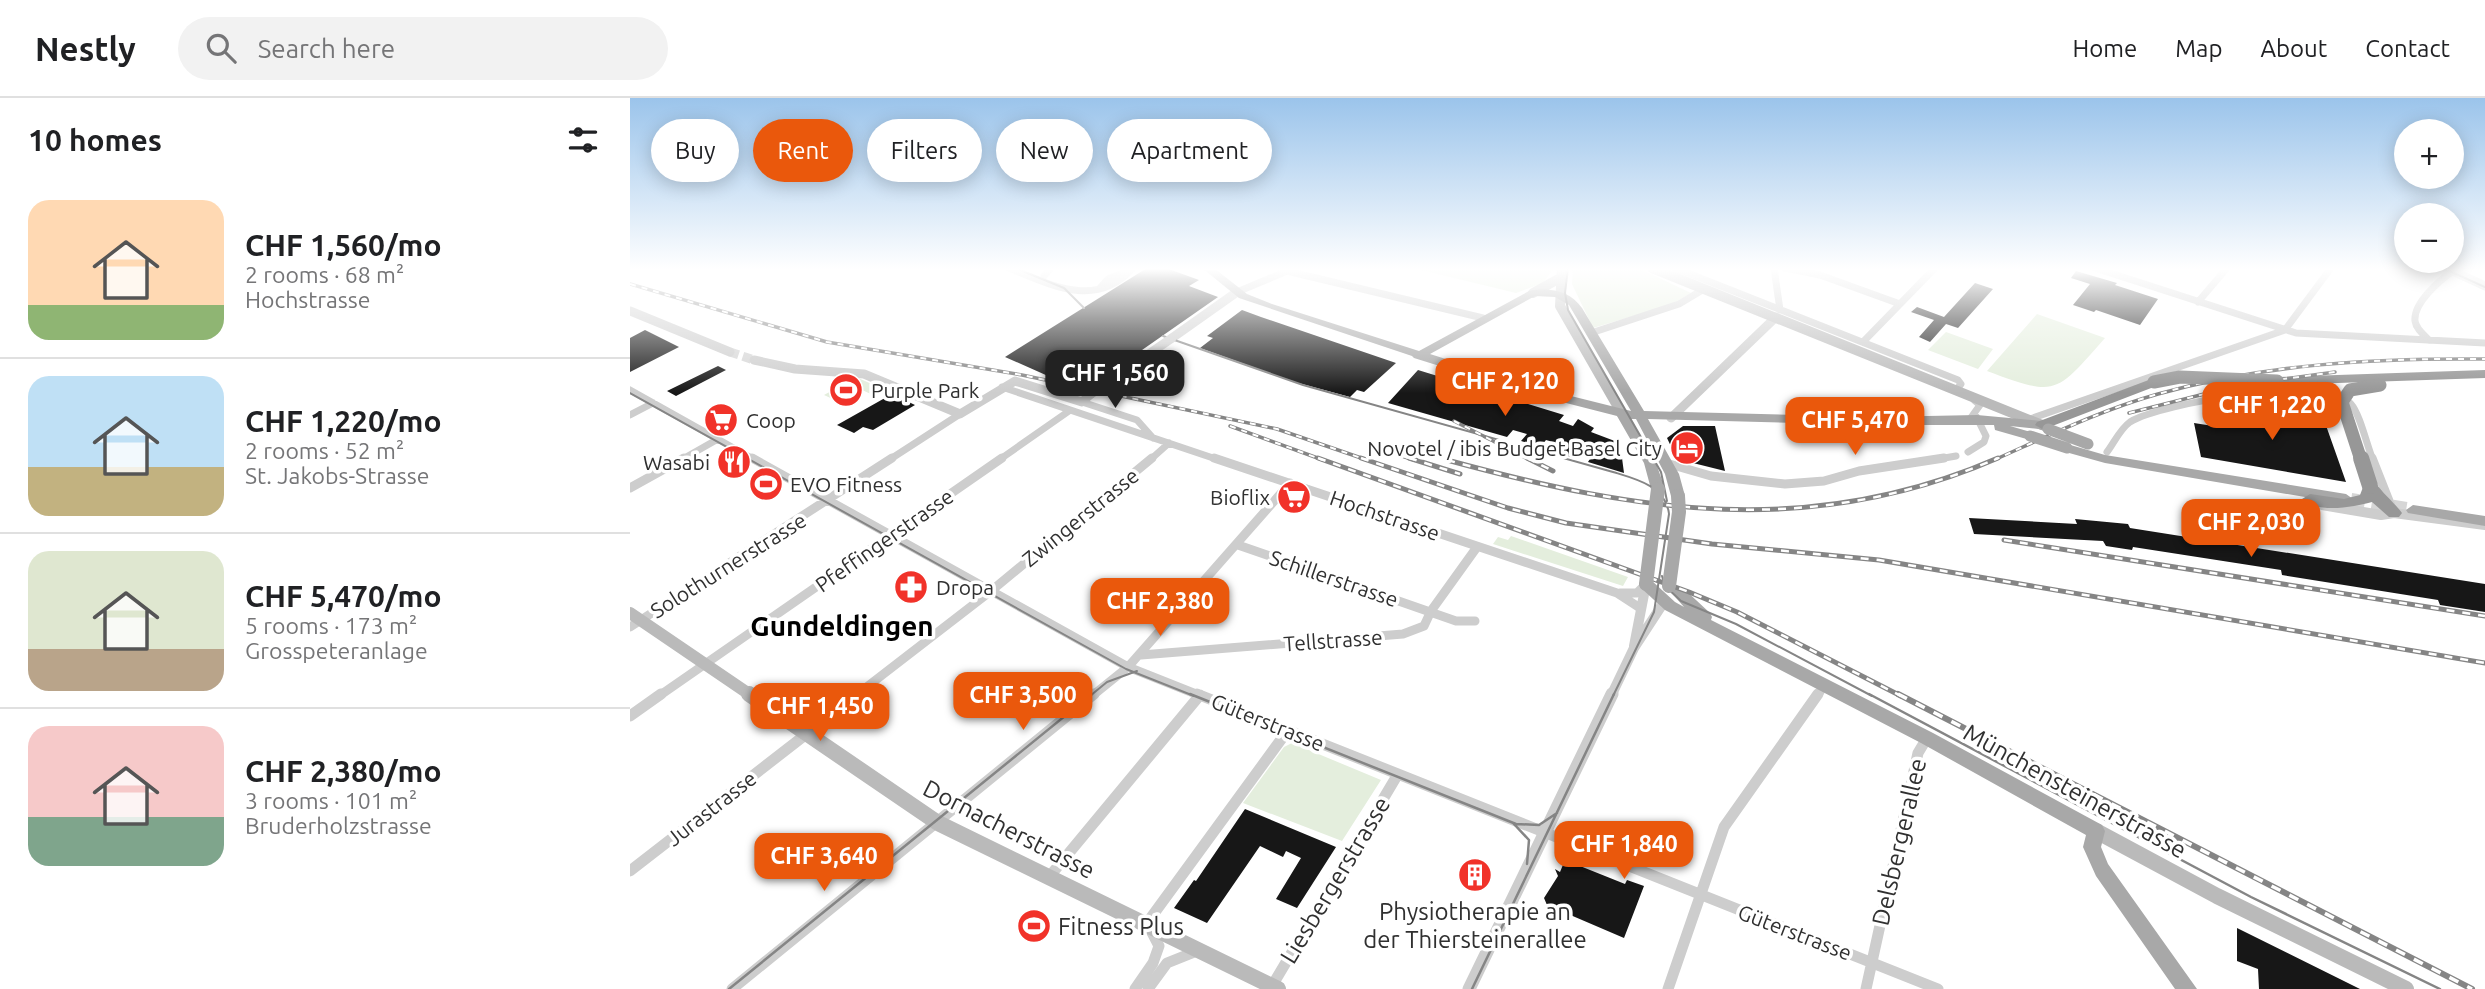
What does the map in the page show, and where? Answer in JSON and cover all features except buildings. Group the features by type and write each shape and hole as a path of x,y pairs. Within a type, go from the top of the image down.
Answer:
{"highway":[{"path":"2038,426 2125,391 2173,377 2257,382 2485,374"},
{"path":"2394,513 2381,503 2370,486 2343,410 2342,398 2346,393 2380,385 2485,381"},
{"path":"2038,426 2062,421 2080,410"},
{"path":"2310,499 2355,504 2367,498 2370,486"}],"main road":[{"path":"1279,310 1418,356 1622,414 1671,418 1917,421 1976,417 2038,426 2067,448"},
{"path":"1418,356 1500,310"},
{"path":"1562,310 1652,467 1658,489 1646,584"},
{"path":"1577,310 1653,438 1678,496 1673,584 1661,607"},
{"path":"1765,310 1941,385 1957,389 2038,426 2088,444 2106,455 2310,499"},
{"path":"1590,406 1626,429 1638,441"},
{"path":"1976,417 1995,426 2038,426 2067,448 2346,499"},
{"path":"1653,438 1660,426 1671,418"},
{"path":"2413,510 2485,523"},
{"name":"Münchensteinerstrasse","path":"1646,584 1661,607 1683,613 1722,631 1927,738 2217,896 2406,989"},
{"name":"Münchensteinerstrasse","path":"1673,584 1690,607 1722,631"},
{"name":"Dornacherstrasse","path":"634,620 704,664 937,822 1275,988"},
{"path":"2096,831 2092,847 2102,870 2187,989"}],"street":[{"path":"1082,402 1212,310"},
{"path":"1449,310 1483,318"},
{"path":"1591,333 1662,310"},
{"path":"1768,310 1863,342 1958,380 1961,384 1957,389"},
{"path":"1778,310 1778,314"},
{"path":"1863,342 1895,310"},
{"path":"2222,310 2285,330 2315,336 2485,342"},
{"path":"1976,417 1990,408 2038,426 2285,330 2300,310"},
{"path":"2420,310 2416,316 2416,325 2429,340"},
{"path":"630,311 730,352"},
{"path":"1671,418 1778,314"},
{"path":"754,360 795,369 864,374 960,414"},
{"name":"Hochstrasse","path":"1002,387 1018,380 1137,421 1153,438"},
{"path":"1941,385 1975,401 1976,417 1986,436 1984,442 1968,452"},
{"name":"Solothurnerstrasse","path":"634,620 830,500 1002,387"},
{"name":"Hochstrasse","path":"1002,387 1617,593 1640,608"},
{"name":"Güterstrasse","path":"630,390 1128,667 1938,989"},
{"path":"2106,455 2132,422 2191,405 2260,391 2328,393 2347,398 2394,513"},
{"path":"630,415 653,403"},
{"name":"Pfeffingerstrasse","path":"630,716 1069,411"},
{"path":"630,488 718,439"},
{"name":"Zwingerstrasse","path":"991,591 1120,487 1169,443"},
{"path":"1666,463 1711,476 1784,484 1824,481 1860,471 1927,463 1956,456"},
{"path":"732,989 1128,667 1238,545 1290,482"},
{"path":"2310,499 2326,506 2365,513 2394,513 2485,523"},
{"name":"Schillerstrasse","path":"1238,545 1431,611"},
{"name":"Tellstrasse","path":"1141,655 1403,634 1424,626 1431,611 1478,547"},
{"path":"1617,593 1637,593 1646,584"},
{"path":"1634,648 1646,584"},
{"name":"Jurastrasse","path":"632,867 991,591"},
{"path":"1640,608 1661,607"},
{"path":"1469,989 1552,835 1634,648 1661,607"},
{"path":"1431,611 1456,621 1475,621"},
{"path":"1668,989 1724,827 1824,686"},
{"path":"1049,877 1200,695"},
{"path":"1135,989 1153,963 1158,946 1147,923 1287,730"},
{"name":"Delsbergerallee","path":"1866,989 1918,753 1927,738"},
{"name":"Liesbergerstrasse","path":"1275,988 1398,774"},
{"path":"1147,989 1167,963 1202,950"}],"green space":[{"path":"1584,310 1655,310 1593,328"},
{"path":"2037,314 2105,338 2076,370 2054,385 2028,385 1987,371"},
{"path":"1946,332 1993,349 1978,369 1928,350"},
{"name":"Purple Park","path":"856,377 885,390 875,396 860,389 839,402 824,395"},
{"path":"1511,536 1628,577 1623,586 1493,544 1498,537 1508,540"},
{"path":"1292,743 1381,780 1342,841 1243,803 1284,747"}],"tunnel":[{"path":"730,352 754,360"},
{"path":"2351,500 2413,510"}],"tram line":[{"path":"1568,310 1661,472 1667,501"},
{"path":"1163,336 1303,385 1613,472 1640,481 1656,490 1667,504 1669,514 1654,612 1613,696"},
{"path":"630,393 1134,672"},
{"path":"1662,576 1665,586 1681,601 1736,624 1872,696"},
{"path":"1090,696 1107,682 1134,672"},
{"path":"1134,672 1194,696"},
{"path":"729,989 1092,694"},
{"path":"1190,694 1516,824 1539,825 1557,813"},
{"path":"1557,813 1614,694"},
{"path":"1869,694 2251,897 2440,989"},
{"path":"1472,989 1557,813"},
{"path":"1513,823 1529,840 1527,864"}],"railway":[{"path":"717,310 827,342 1022,375 1277,429 1367,460"},
{"path":"1994,460 2116,408 2198,384 2279,369 2320,365 2485,359"},
{"path":"2129,413 2240,385 2335,372"},
{"path":"1454,421 1530,460"},
{"path":"1230,426 1323,460"},
{"path":"1368,445 1414,460"},
{"path":"1318,458 1689,592 1737,612 1901,696"},
{"path":"1361,458 1508,508 1566,523 1712,544 1879,560 2485,663"},
{"path":"1409,458 1460,474"},
{"path":"1527,458 1553,471"},
{"path":"1447,460 1587,493 1656,504 1724,509 1791,508 1859,500 1928,484 1998,458"},
{"path":"2004,540 2485,616"},
{"path":"1898,694 2472,989"}],"place":[{"name":"Purple Park","path":"846,390"},
{"name":"Coop","path":"721,420"},
{"name":"Novotel / ibis Budget Basel City","path":"1687,448"},
{"name":"Wasabi","path":"734,462"},
{"name":"EVO Fitness","path":"766,484"},
{"name":"Bioflix","path":"1294,497"},
{"name":"Dropa","path":"911,587"},
{"name":"Physiotherapie an der Thiersteinerallee","path":"1475,875"},
{"name":"Fitness Plus","path":"1034,926"}],"district":[{"name":"Gundeldingen","path":"842,625"}]}
